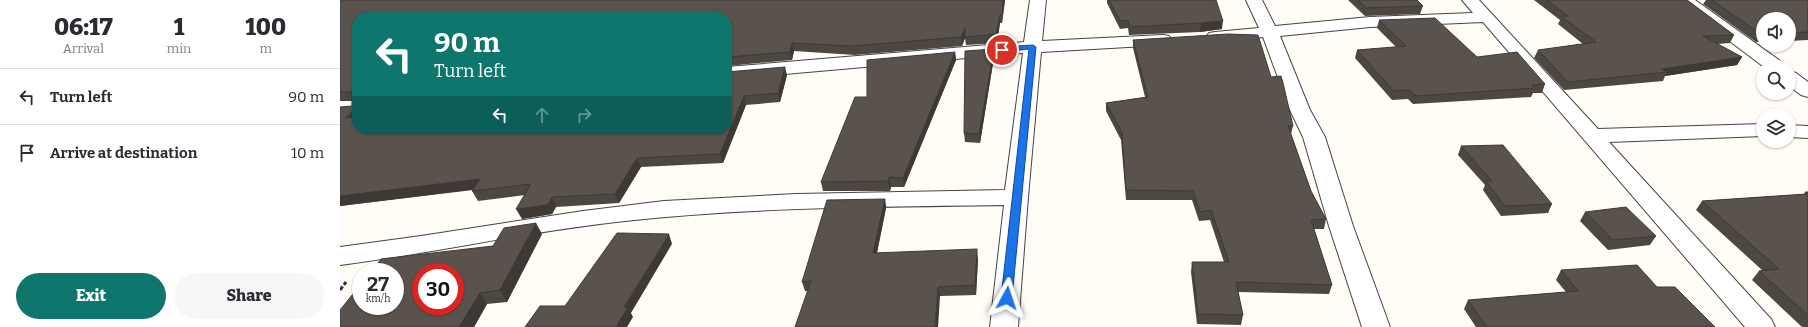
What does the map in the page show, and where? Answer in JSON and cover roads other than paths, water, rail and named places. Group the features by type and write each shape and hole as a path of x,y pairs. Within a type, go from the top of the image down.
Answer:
{"street":[{"path":"1004,327 1016,197 1038,0"},
{"path":"1254,0 1270,32 1300,110 1314,137 1341,226 1376,327"},
{"path":"1470,0 1488,17 1761,327"},
{"path":"1685,0 1766,60"},
{"path":"1200,38 1370,22 1488,17"},
{"path":"732,73 1033,47 1176,39"},
{"path":"1796,83 1808,92"},
{"path":"1593,136 1756,130"},
{"path":"1796,131 1808,132"},
{"path":"340,256 399,249 571,220 664,209 754,204 1016,197"}]}
